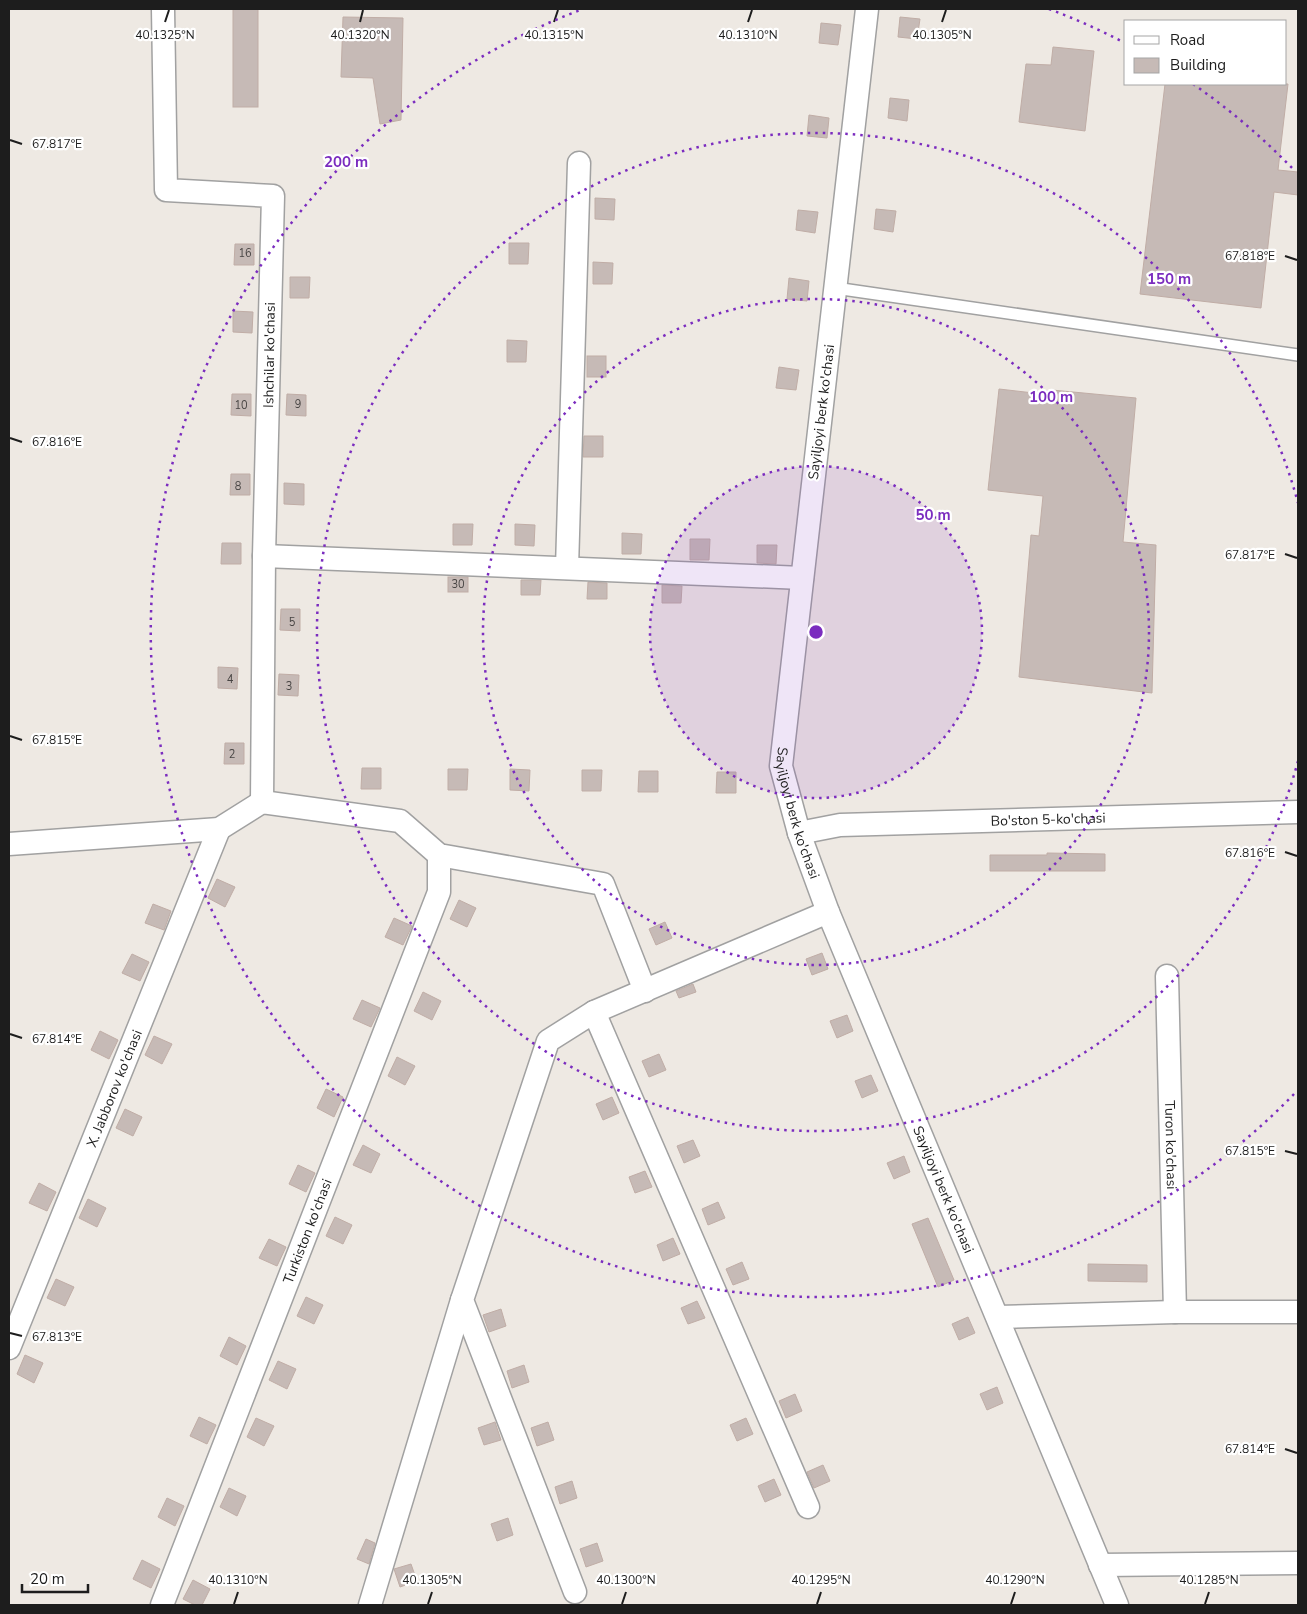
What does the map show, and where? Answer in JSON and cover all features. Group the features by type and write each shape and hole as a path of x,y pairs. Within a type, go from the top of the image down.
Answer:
{"street":[{"name":"Ishchilar ko'chasi","path":"163,9 166,190 273,196 264,556 262,802"},
{"name":"Sayiljoyi berk ko'chasi","path":"867,9 781,766 799,833 828,912 1117,1605"},
{"path":"567,568 579,163"},
{"path":"264,556 802,578"},
{"path":"9,844 219,829 262,802 400,821 439,855 603,884 644,991"},
{"name":"Bo'ston 5-ko'chasi","path":"799,833 840,825 1298,812"},
{"name":"X. Jabborov ko'chasi","path":"9,1348 219,829"},
{"name":"Turkiston ko'chasi","path":"162,1605 439,892 439,855"},
{"path":"370,1605 462,1300 548,1041 594,1012 828,912"},
{"name":"Turon ko'chasi","path":"1167,976 1175,1312"},
{"path":"594,1012 808,1507"},
{"path":"462,1300 575,1592"},
{"path":"998,1317 1175,1312 1298,1312"},
{"path":"1100,1565 1298,1562"}],"lane":[{"path":"835,288 1298,356"}],"building":[{"path":"233,9 258,9 258,107 233,107"},
{"path":"343,17 403,18 401,120 380,124 373,78 341,77"},
{"path":"900,17 920,19 917,39 898,37"},
{"path":"821,23 841,25 838,45 819,43"},
{"path":"1053,47 1094,51 1085,131 1019,122 1026,64 1051,65"},
{"path":"1288,84 1278,170 1298,172 1298,195 1274,192 1261,308 1140,294 1165,85"},
{"path":"890,98 909,100 907,121 888,118"},
{"path":"809,115 829,118 827,138 807,136"},
{"path":"595,198 615,199 614,220 595,219"},
{"path":"876,209 896,211 893,232 874,229"},
{"path":"798,210 818,212 815,233 796,230"},
{"path":"509,243 529,243 528,264 509,264"},
{"path":"235,244 254,244 254,265 234,265"},
{"path":"593,262 613,263 612,284 593,284"},
{"path":"290,277 310,277 309,298 290,298"},
{"path":"789,278 809,281 807,301 787,299"},
{"path":"233,311 253,312 252,333 233,332"},
{"path":"507,340 527,341 526,362 507,362"},
{"path":"587,356 606,356 606,377 587,377"},
{"path":"779,367 799,370 796,390 776,388"},
{"path":"999,389 1051,395 1052,390 1136,398 1123,542 1156,545 1152,693 1019,677 1031,535 1039,536 1043,496 988,490"},
{"path":"232,394 251,394 251,416 231,415"},
{"path":"287,394 306,395 306,416 286,415"},
{"path":"584,436 603,436 603,457 583,457"},
{"path":"231,474 250,474 250,495 230,495"},
{"path":"284,483 304,484 304,505 284,504"},
{"path":"453,524 473,524 472,545 453,545"},
{"path":"515,524 535,525 534,546 515,545"},
{"path":"622,533 642,534 641,554 622,554"},
{"path":"690,539 710,539 709,560 690,560"},
{"path":"222,543 241,543 241,564 221,564"},
{"path":"757,545 777,545 776,564 757,563"},
{"path":"448,577 468,577 468,592 448,592"},
{"path":"521,580 541,580 540,595 521,595"},
{"path":"588,582 607,583 607,599 587,599"},
{"path":"662,585 682,586 681,603 662,603"},
{"path":"281,609 300,609 300,631 280,630"},
{"path":"218,667 238,668 237,689 218,688"},
{"path":"279,674 299,675 298,696 278,695"},
{"path":"225,743 244,743 244,764 224,764"},
{"path":"362,768 381,768 381,789 361,789"},
{"path":"448,769 468,769 467,790 448,790"},
{"path":"510,769 530,770 529,791 510,790"},
{"path":"582,770 602,770 601,791 582,791"},
{"path":"639,771 658,771 658,792 638,792"},
{"path":"717,772 736,772 736,793 716,793"},
{"path":"1047,853 1105,854 1105,871 990,871 990,855 1047,855"},
{"path":"217,879 235,887 225,907 208,898"},
{"path":"459,900 476,908 467,927 450,919"},
{"path":"153,904 171,911 164,930 145,923"},
{"path":"394,918 412,926 403,945 385,937"},
{"path":"665,922 672,938 656,945 649,929"},
{"path":"822,953 828,969 812,975 806,959"},
{"path":"132,954 149,962 140,981 122,973"},
{"path":"693,984 696,992 679,998 676,991"},
{"path":"423,992 441,1001 432,1020 414,1011"},
{"path":"362,1000 380,1008 371,1027 353,1019"},
{"path":"847,1015 853,1031 837,1038 830,1021"},
{"path":"100,1031 118,1040 109,1059 91,1050"},
{"path":"154,1036 172,1044 162,1064 145,1055"},
{"path":"659,1054 666,1070 649,1077 642,1061"},
{"path":"397,1057 415,1066 405,1085 388,1076"},
{"path":"871,1075 878,1091 862,1098 855,1081"},
{"path":"326,1089 343,1097 334,1117 317,1108"},
{"path":"612,1097 619,1113 603,1120 596,1104"},
{"path":"125,1109 142,1117 133,1136 116,1128"},
{"path":"693,1140 700,1156 684,1163 677,1146"},
{"path":"363,1145 380,1154 371,1173 353,1165"},
{"path":"904,1156 910,1172 894,1179 887,1163"},
{"path":"298,1165 315,1173 306,1192 289,1184"},
{"path":"645,1171 652,1187 635,1193 629,1177"},
{"path":"39,1183 56,1192 47,1211 29,1203"},
{"path":"88,1199 106,1208 97,1227 79,1218"},
{"path":"718,1202 725,1218 708,1225 702,1209"},
{"path":"335,1217 352,1225 343,1244 326,1236"},
{"path":"928,1218 954,1280 938,1287 912,1224"},
{"path":"673,1238 680,1254 663,1261 657,1245"},
{"path":"269,1239 286,1247 277,1266 259,1258"},
{"path":"742,1262 749,1279 733,1285 726,1269"},
{"path":"1088,1264 1147,1265 1147,1282 1088,1281"},
{"path":"56,1279 74,1287 65,1306 47,1298"},
{"path":"306,1297 323,1305 314,1324 297,1316"},
{"path":"697,1301 705,1318 688,1324 681,1308"},
{"path":"501,1309 506,1326 489,1332 483,1315"},
{"path":"968,1317 975,1333 959,1340 952,1324"},
{"path":"229,1337 246,1346 237,1365 220,1356"},
{"path":"25,1355 43,1363 34,1383 17,1374"},
{"path":"278,1361 296,1369 287,1389 269,1380"},
{"path":"524,1365 529,1382 512,1388 507,1371"},
{"path":"997,1387 1003,1403 987,1410 980,1394"},
{"path":"795,1394 802,1411 786,1418 779,1401"},
{"path":"199,1417 216,1425 207,1444 190,1436"},
{"path":"256,1418 274,1426 264,1446 247,1437"},
{"path":"746,1418 753,1434 737,1441 730,1425"},
{"path":"495,1422 501,1440 484,1445 478,1428"},
{"path":"548,1422 554,1440 537,1446 531,1428"},
{"path":"823,1465 830,1481 814,1488 807,1472"},
{"path":"774,1479 781,1495 765,1502 758,1486"},
{"path":"572,1481 577,1498 560,1504 555,1487"},
{"path":"229,1488 246,1496 237,1516 220,1507"},
{"path":"167,1498 184,1506 175,1526 158,1517"},
{"path":"508,1518 513,1535 497,1541 491,1524"},
{"path":"366,1539 375,1543 369,1564 357,1559"},
{"path":"597,1543 603,1561 586,1567 580,1549"},
{"path":"142,1560 160,1569 151,1588 133,1579"},
{"path":"411,1564 417,1581 400,1587 394,1569"},
{"path":"193,1580 210,1589 202,1605 195,1605 183,1599"}]}
